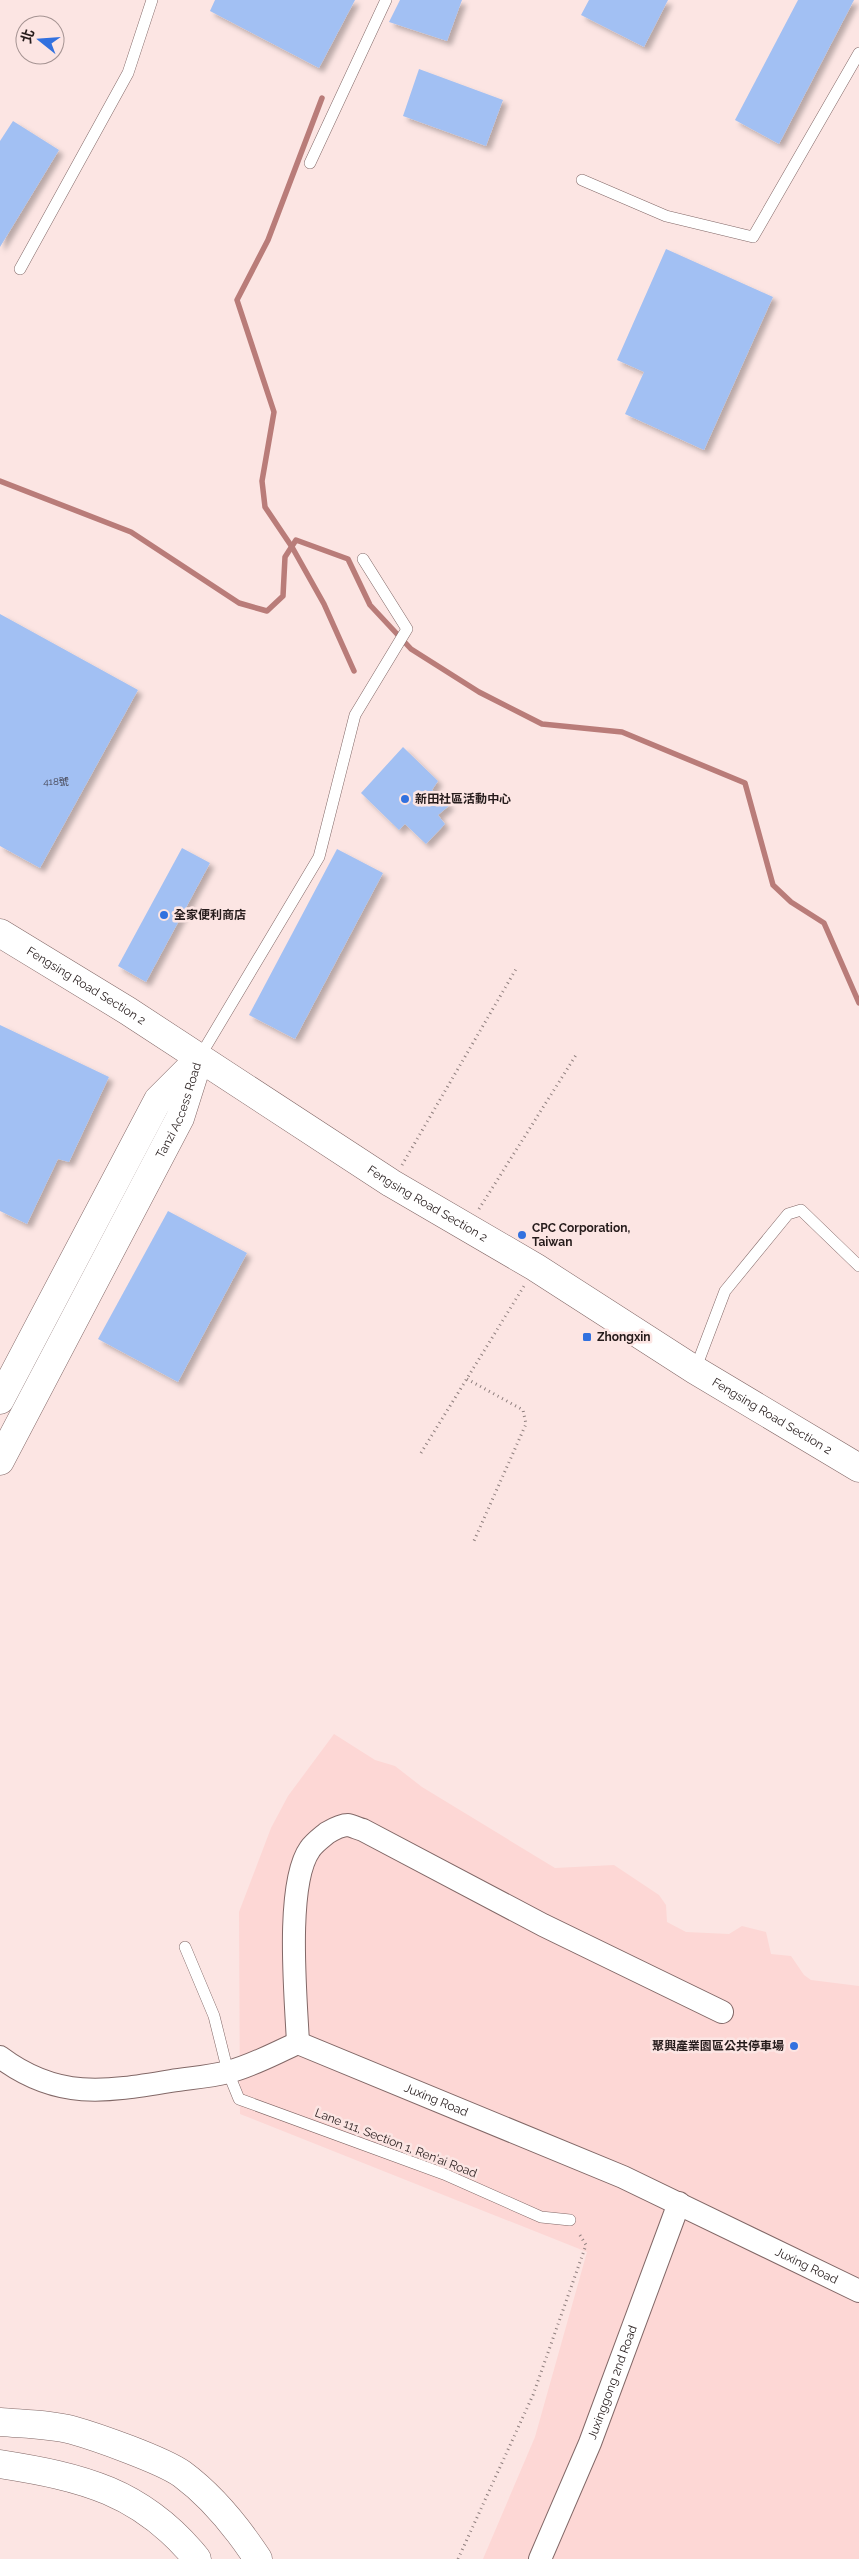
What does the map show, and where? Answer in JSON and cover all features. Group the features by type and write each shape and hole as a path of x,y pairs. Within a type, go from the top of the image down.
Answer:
{"main road":[{"name":"Fengsing Road Section 2","path":"0,933 128,1011 391,1183 535,1267 695,1370 859,1468"},
{"name":"Tanzi Access Road","path":"0,1400 158,1100 199,1058"},
{"name":"Tanzi Access Road","path":"0,1461 180,1118 199,1058"},
{"path":"0,2422 71,2430 145,2457 180,2473 209,2496 238,2529 258,2559"},
{"path":"0,2464 67,2477 115,2494 163,2522 197,2559"}],"street":[{"path":"0,2057 15,2068 51,2084 96,2091 123,2089 228,2072 298,2043 293,1956 296,1902 302,1866 309,1850 320,1839 331,1830 348,1825 363,1830 543,1925 722,2012"},
{"name":"Juxing Road","path":"298,2043 623,2177 859,2291"},
{"name":"Juxinggong 2nd Road","path":"540,2559 590,2443 679,2203"}],"lane":[{"path":"20,269 128,73 152,0"},
{"path":"310,163 386,0"},
{"path":"582,180 666,216 754,237 859,53"},
{"path":"199,1058 319,857 355,714 406,629 363,558"},
{"path":"695,1370 726,1291 788,1214 801,1210 859,1266"},
{"name":"Lane 111, Section 1, Ren'ai Road","path":"185,1947 214,2016 228,2072 240,2098 444,2174 541,2217 570,2220"}],"path":[{"path":"391,1183 516,969"},
{"path":"467,1228 576,1055"},
{"path":"421,1453 535,1267"},
{"path":"467,1378 523,1410 526,1424 474,1543"},
{"path":"458,2559 533,2395 586,2245 570,2220"}],"shaded area":[{"path":"334,1734 375,1760 395,1766 422,1787 555,1868 614,1865 659,1895 666,1905 667,1922 686,1932 729,1934 742,1926 766,1932 771,1954 791,1956 804,1975 811,1980 859,1986 859,2559 483,2559 535,2437 587,2252 240,2114 239,1912 271,1828 288,1796"}],"building":[{"path":"215,0 355,0 319,68 210,11"},
{"path":"400,0 462,0 447,41 389,22"},
{"path":"589,0 668,0 644,47 581,15"},
{"path":"798,0 854,0 779,144 735,120"},
{"path":"419,69 503,100 486,146 403,116"},
{"path":"13,121 59,150 0,247 0,141"},
{"path":"666,249 773,297 704,450 625,414 644,372 617,360"},
{"path":"0,614 138,690 40,868 0,846"},
{"name":"新田社區活動中心","path":"403,747 438,781 432,790 450,805 438,815 445,824 426,844 405,824 399,830 361,793"},
{"name":"全家便利商店","path":"182,848 210,863 146,982 118,966"},
{"path":"337,849 383,873 295,1039 249,1015"},
{"path":"0,1025 109,1077 69,1162 58,1159 27,1224 0,1211"},
{"path":"168,1211 247,1253 178,1382 98,1339"}],"waterway":[{"path":"322,98 268,240 237,300 274,412 262,481 265,507 292,547 324,604 354,671"},
{"path":"0,481 131,532 239,603 267,611 283,596 285,557 296,540 348,559 370,605 411,649 479,692 542,724 622,732 745,783 773,885 791,902 824,923 859,1003"}],"place":[{"name":"新田社區活動中心","path":"405,799"},
{"name":"全家便利商店","path":"164,915"},
{"name":"CPC Corporation, Taiwan","path":"522,1235"},
{"name":"Zhongxin","path":"587,1337"},
{"name":"聚興產業園區公共停車場","path":"794,2046"}]}
